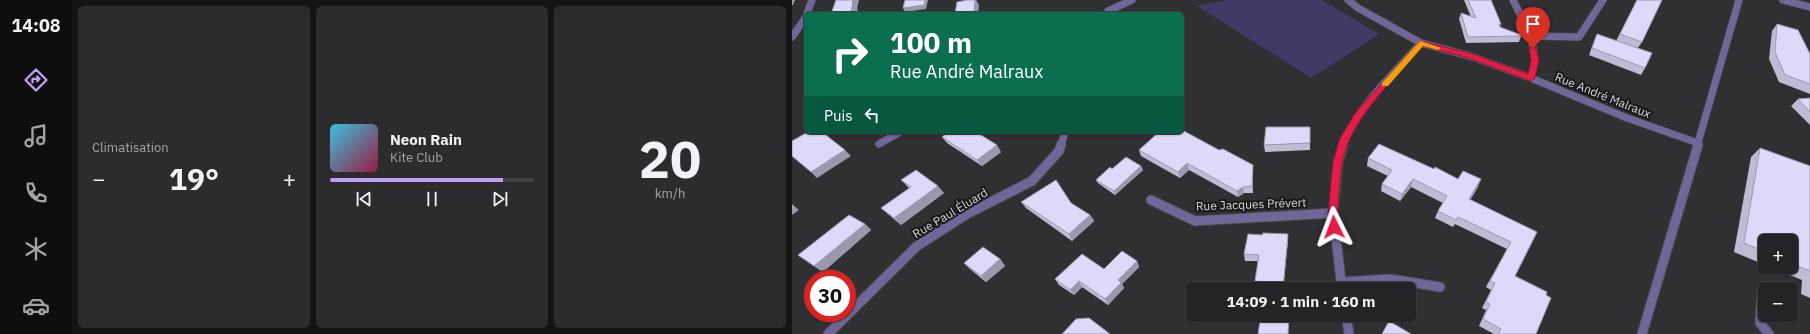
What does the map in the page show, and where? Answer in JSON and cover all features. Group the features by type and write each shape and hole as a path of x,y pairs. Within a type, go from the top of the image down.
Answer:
{"street":[{"path":"807,12 812,0"},
{"path":"1107,12 1132,0"},
{"name":"Rue André Malraux","path":"1348,0 1358,8 1421,43 1470,56 1531,78 1627,118 1698,143"},
{"path":"1513,0 1531,36 1535,60 1531,78"},
{"path":"1531,36 1579,37 1603,0"},
{"path":"1642,334 1739,0"},
{"path":"1783,0 1810,7"},
{"path":"792,37 804,18"},
{"path":"1341,282 1333,213 1338,162 1345,138 1359,114 1421,43"},
{"path":"879,144 896,134"},
{"name":"Rue Paul Éluard","path":"828,334 917,246 967,214 1032,182 1059,151 1064,134"},
{"name":"Rue Jacques Prévert","path":"1151,200 1195,221 1333,213"},
{"path":"1369,282 1390,279 1409,282"},
{"path":"1416,283 1440,287"},
{"path":"1347,322 1349,334"},
{"path":"1760,322 1769,334"}],"shaded area":[{"path":"1228,0 1322,0 1379,34 1311,78 1197,6"}],"building":[{"path":"836,0 853,0 851,12 832,12"},
{"path":"905,0 925,0 924,5 903,8"},
{"path":"975,0 974,12 955,12 957,2"},
{"path":"1468,0 1491,0 1501,24 1499,24 1500,27 1521,36 1468,37 1461,13 1476,18"},
{"path":"1637,0 1662,0 1642,42 1620,34"},
{"path":"1777,24 1798,30 1810,54 1810,84 1785,75 1775,52"},
{"path":"1597,34 1652,53 1645,68 1592,48"},
{"path":"1810,98 1810,112 1798,99"},
{"path":"1266,127 1310,127 1310,143 1264,145"},
{"path":"1184,131 1219,150 1223,149 1253,165 1252,186 1243,187 1237,191 1187,163 1178,172 1139,150 1157,134 1184,134"},
{"path":"804,134 825,134 845,150 811,172 792,156 792,141"},
{"path":"946,134 979,134 997,145 977,160 942,137"},
{"path":"1379,144 1434,169 1435,167 1458,179 1463,171 1481,179 1469,199 1537,232 1515,276 1547,292 1546,295 1551,298 1536,334 1498,334 1501,329 1483,319 1490,304 1486,302 1495,283 1490,281 1511,242 1458,217 1456,220 1438,211 1447,196 1413,179 1402,194 1382,184 1392,170 1368,158"},
{"path":"1760,148 1810,166 1810,271 1798,266 1798,234 1758,234 1758,249 1744,243"},
{"path":"1126,157 1141,166 1114,191 1096,180 1110,167 1112,169"},
{"path":"916,170 938,186 894,218 881,208 911,187 901,180"},
{"path":"1056,180 1071,203 1090,215 1069,234 1021,202"},
{"path":"849,215 865,224 814,266 798,255"},
{"path":"1263,233 1288,234 1284,282 1255,281 1259,255 1244,254 1248,234 1262,235"},
{"path":"983,247 1000,259 981,276 964,263"},
{"path":"1122,251 1137,261 1118,280 1121,283 1105,299 1079,281 1070,290 1055,279 1082,254 1104,269"},
{"path":"1089,318 1110,334 1062,334 1076,319"},
{"path":"1260,322 1289,322 1288,334 1258,334"},
{"path":"1388,322 1391,322 1411,334 1382,334"}],"slow traffic":[{"path":"1385,84 1421,43 1438,48"}],"route":[{"path":"1334,227 1333,213 1338,162 1345,138 1359,114 1421,43 1470,56 1531,78 1535,60 1533,48"}]}
